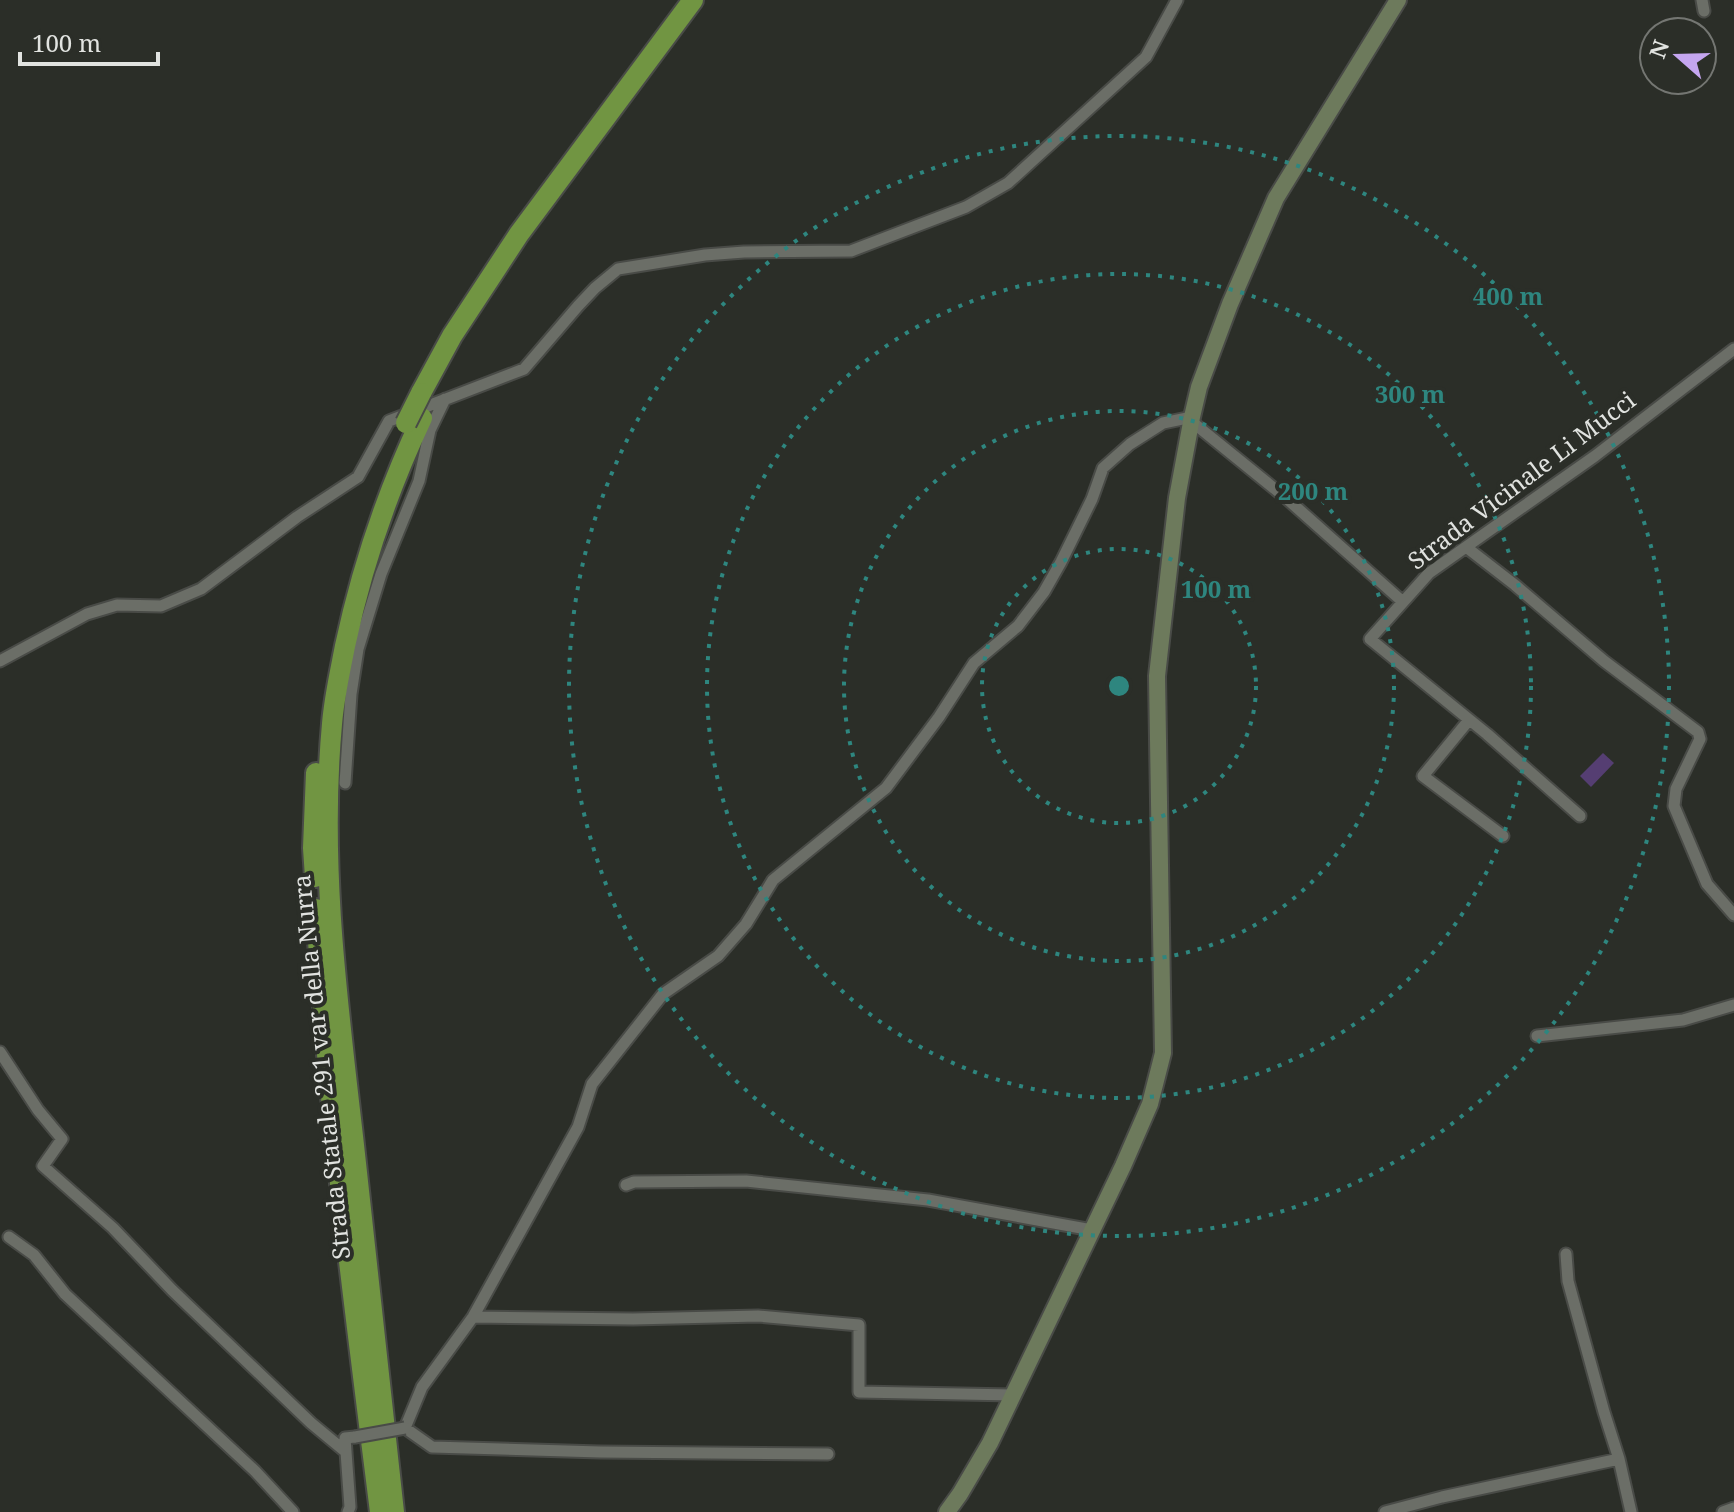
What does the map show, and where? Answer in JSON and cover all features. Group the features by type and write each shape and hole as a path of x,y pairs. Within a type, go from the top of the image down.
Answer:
{"highway":[{"name":"Strada Statale 291 var della Nurra","path":"434,394 452,336 519,234 693,0"},
{"name":"Strada Statale 291 var della Nurra","path":"380,1512 350,1271 320,976 313,848 313,806 322,710 337,624 359,537 414,421 548,215 708,0"},
{"name":"Strada Statale 291 var della Nurra","path":"394,1512 335,974 327,871 328,805 332,722 349,625 370,548 414,421"}],"street":[{"path":"0,661 87,614 117,605 161,606 201,589 297,517 358,477 389,421 434,394 524,369 578,306 618,269 705,255 851,251 966,207 1008,183 1146,57 1177,0"},
{"path":"947,1512 990,1443 1123,1166 1150,1104 1163,1053 1157,676 1177,498 1199,387 1230,304 1276,198 1398,0"},
{"name":"Strada Vicinale Li Mucci","path":"1580,816 1370,639 1429,573 1595,456 1734,349"},
{"path":"345,783 351,694 358,649 381,574 419,481 434,394"},
{"path":"405,1428 422,1387 473,1317 578,1127 592,1084 663,994 718,956 746,924 773,880 886,788 939,717 974,663 1018,626 1044,592 1092,499 1103,468 1130,444 1163,423 1192,419 1403,602"},
{"path":"1466,547 1604,661 1698,732 1700,739 1676,789 1674,806 1707,884 1734,915"},
{"path":"1469,720 1423,776 1503,836"},
{"path":"1537,1036 1683,1020 1734,1005"},
{"path":"0,1052 38,1110 62,1139 43,1166 113,1228 172,1290 311,1423 346,1452"},
{"path":"626,1185 634,1182 746,1181 928,1200 1092,1230"},
{"path":"9,1237 34,1255 65,1294 255,1471 293,1512"},
{"path":"1566,1254 1568,1281 1619,1459 1627,1511"},
{"path":"473,1317 633,1319 758,1316 859,1325 859,1392 1013,1395"},
{"path":"348,1512 345,1438 405,1428 432,1447 828,1454"},
{"path":"1385,1512 1619,1459"},
{"path":"1723,1512 1734,1508"}],"shaded area":[{"path":"1603,753 1614,763 1591,787 1580,776"}]}
